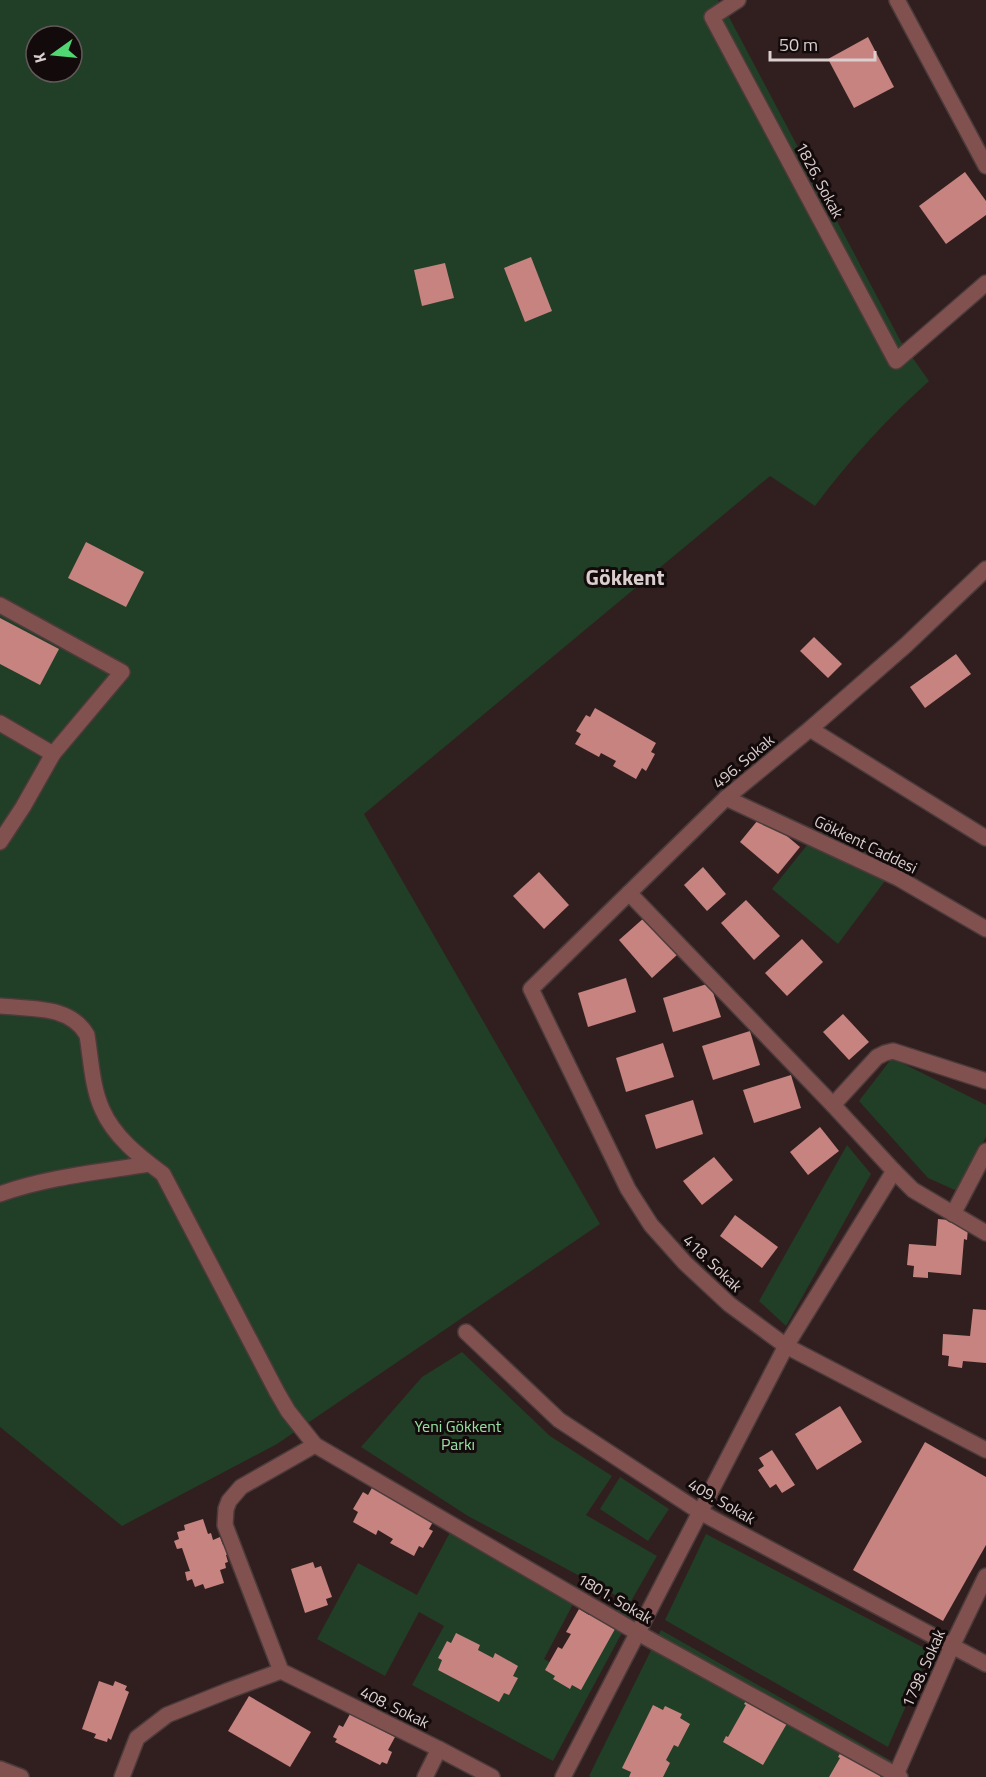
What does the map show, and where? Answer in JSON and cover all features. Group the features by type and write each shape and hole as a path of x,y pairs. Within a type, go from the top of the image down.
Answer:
{"street":[{"name":"1826. Sokak","path":"738,0 712,17 896,361 986,283"},
{"path":"897,0 986,166"},
{"name":"496. Sokak","path":"531,988 726,798 810,729 906,645 986,569"},
{"path":"0,605 122,672 52,754 23,807 0,842"},
{"path":"0,723 52,754"},
{"path":"810,729 986,838"},
{"name":"Gökkent Caddesi","path":"726,798 898,878 986,929"},
{"path":"629,893 913,1190 986,1233"},
{"name":"418. Sokak","path":"531,988 628,1188 651,1225 703,1280 738,1311 786,1346 986,1450"},
{"path":"0,1006 58,1012 72,1018 87,1035 98,1097 106,1119 131,1149 163,1174 277,1392 288,1411 315,1445 241,1487 229,1501 224,1517 225,1525 281,1671 167,1716 137,1738 122,1777"},
{"path":"833,1105 878,1057 893,1051 986,1081"},
{"path":"953,1214 986,1151"},
{"path":"0,1194 59,1179 149,1164"},
{"path":"563,1777 786,1346 894,1171"},
{"name":"409. Sokak","path":"466,1332 559,1420 700,1512 986,1664"},
{"name":"1801. Sokak","path":"315,1445 638,1633 897,1776"},
{"name":"1798. Sokak","path":"897,1776 952,1646 986,1576"},
{"name":"408. Sokak","path":"281,1671 492,1777"},
{"path":"425,1777 439,1749"},
{"path":"0,1769 21,1777"}],"green space":[{"path":"0,0 718,0 900,340 929,381 869,440 815,506 770,476 364,814 600,1224 277,1444 122,1526 0,1427"},
{"path":"820,829 896,866 838,944 772,889"},
{"path":"892,1058 986,1105 986,1137 957,1191 928,1178 859,1101"},
{"path":"847,1145 871,1174 786,1326 759,1301"},
{"name":"Yeni Gökkent Parkı","path":"462,1352 550,1436 612,1476 586,1515 657,1556 630,1603 468,1516 361,1447 422,1377"},
{"path":"620,1477 669,1509 648,1541 600,1509"},
{"path":"456,1521 581,1589 544,1659 580,1678 617,1609 631,1616 553,1761 412,1685 444,1626 419,1612 385,1676 317,1639 358,1563 417,1595"},
{"path":"706,1534 930,1651 888,1747 665,1620"},
{"path":"661,1630 897,1764 891,1777 589,1776"}],"building":[{"path":"868,37 894,87 854,108 828,59"},
{"path":"965,172 986,201 986,215 946,244 919,206"},
{"path":"531,257 552,311 525,322 504,268"},
{"path":"445,263 454,298 422,306 414,270"},
{"path":"86,542 144,572 126,607 68,578"},
{"path":"0,618 59,649 40,685 0,664"},
{"path":"814,637 842,664 828,678 800,651"},
{"path":"956,654 971,674 925,708 910,687"},
{"path":"595,708 656,743 651,752 655,754 646,771 642,768 636,779 613,766 616,761 601,753 599,757 575,744 581,734 576,731 586,715 590,717"},
{"path":"762,815 800,847 778,874 740,842"},
{"path":"703,867 726,894 707,911 684,885"},
{"path":"539,872 569,905 544,929 513,896"},
{"path":"746,900 780,936 754,960 721,923"},
{"path":"645,917 678,954 652,978 619,940"},
{"path":"802,939 823,962 787,996 765,973"},
{"path":"626,978 636,1012 588,1027 578,993"},
{"path":"710,983 721,1017 673,1032 663,998"},
{"path":"843,1014 869,1042 849,1060 823,1032"},
{"path":"750,1031 760,1065 713,1080 702,1046"},
{"path":"663,1043 674,1077 626,1092 616,1058"},
{"path":"791,1075 801,1108 754,1123 743,1090"},
{"path":"693,1100 703,1134 656,1149 645,1115"},
{"path":"820,1127 839,1151 808,1175 790,1152"},
{"path":"714,1157 733,1180 702,1205 683,1181"},
{"path":"735,1215 778,1247 762,1268 720,1236"},
{"path":"938,1219 960,1221 960,1228 968,1228 967,1240 964,1239 961,1275 928,1272 928,1278 913,1277 914,1266 907,1265 909,1244 936,1246"},
{"path":"973,1309 986,1310 986,1363 963,1361 962,1368 948,1366 949,1356 942,1355 943,1334 970,1336"},
{"path":"840,1406 862,1442 817,1470 795,1434"},
{"path":"925,1442 986,1477 986,1545 943,1621 853,1570"},
{"path":"772,1450 795,1485 782,1493 776,1484 770,1488 758,1470 764,1466 759,1458"},
{"path":"373,1486 434,1520 429,1529 433,1531 423,1548 419,1546 414,1556 390,1543 393,1539 378,1530 376,1535 353,1522 358,1512 353,1509 363,1492 368,1495"},
{"path":"203,1519 208,1534 211,1533 213,1540 220,1537 223,1545 226,1544 229,1554 226,1555 228,1562 225,1563 226,1568 220,1570 224,1583 205,1589 203,1584 195,1587 192,1579 187,1581 185,1572 190,1571 182,1548 177,1549 174,1541 179,1539 177,1532 185,1530 184,1525"},
{"path":"313,1562 315,1568 321,1566 332,1597 326,1599 328,1605 305,1613 291,1569"},
{"path":"579,1609 589,1615 592,1610 609,1619 606,1624 615,1629 581,1690 572,1685 570,1689 553,1679 555,1676 545,1670 558,1647 562,1649 571,1634 566,1632"},
{"path":"456,1633 480,1645 478,1650 493,1658 495,1653 518,1666 513,1676 518,1678 509,1695 504,1693 499,1702 438,1670 442,1660 438,1658 447,1641 451,1643"},
{"path":"99,1681 113,1686 115,1681 127,1686 125,1690 129,1692 111,1740 108,1738 107,1742 94,1738 96,1734 82,1729"},
{"path":"249,1696 311,1732 290,1767 228,1731"},
{"path":"748,1697 789,1720 763,1765 723,1742 746,1705 744,1704"},
{"path":"653,1705 663,1710 665,1706 682,1714 680,1718 690,1724 678,1747 674,1745 666,1760 670,1763 663,1777 629,1777 631,1772 622,1768"},
{"path":"350,1714 395,1737 388,1750 392,1752 387,1764 382,1762 380,1765 335,1742 337,1739 333,1737 339,1725 343,1727"},
{"path":"842,1750 883,1773 880,1777 829,1777"}],"district":[{"name":"Gökkent","path":"625,577"}]}
